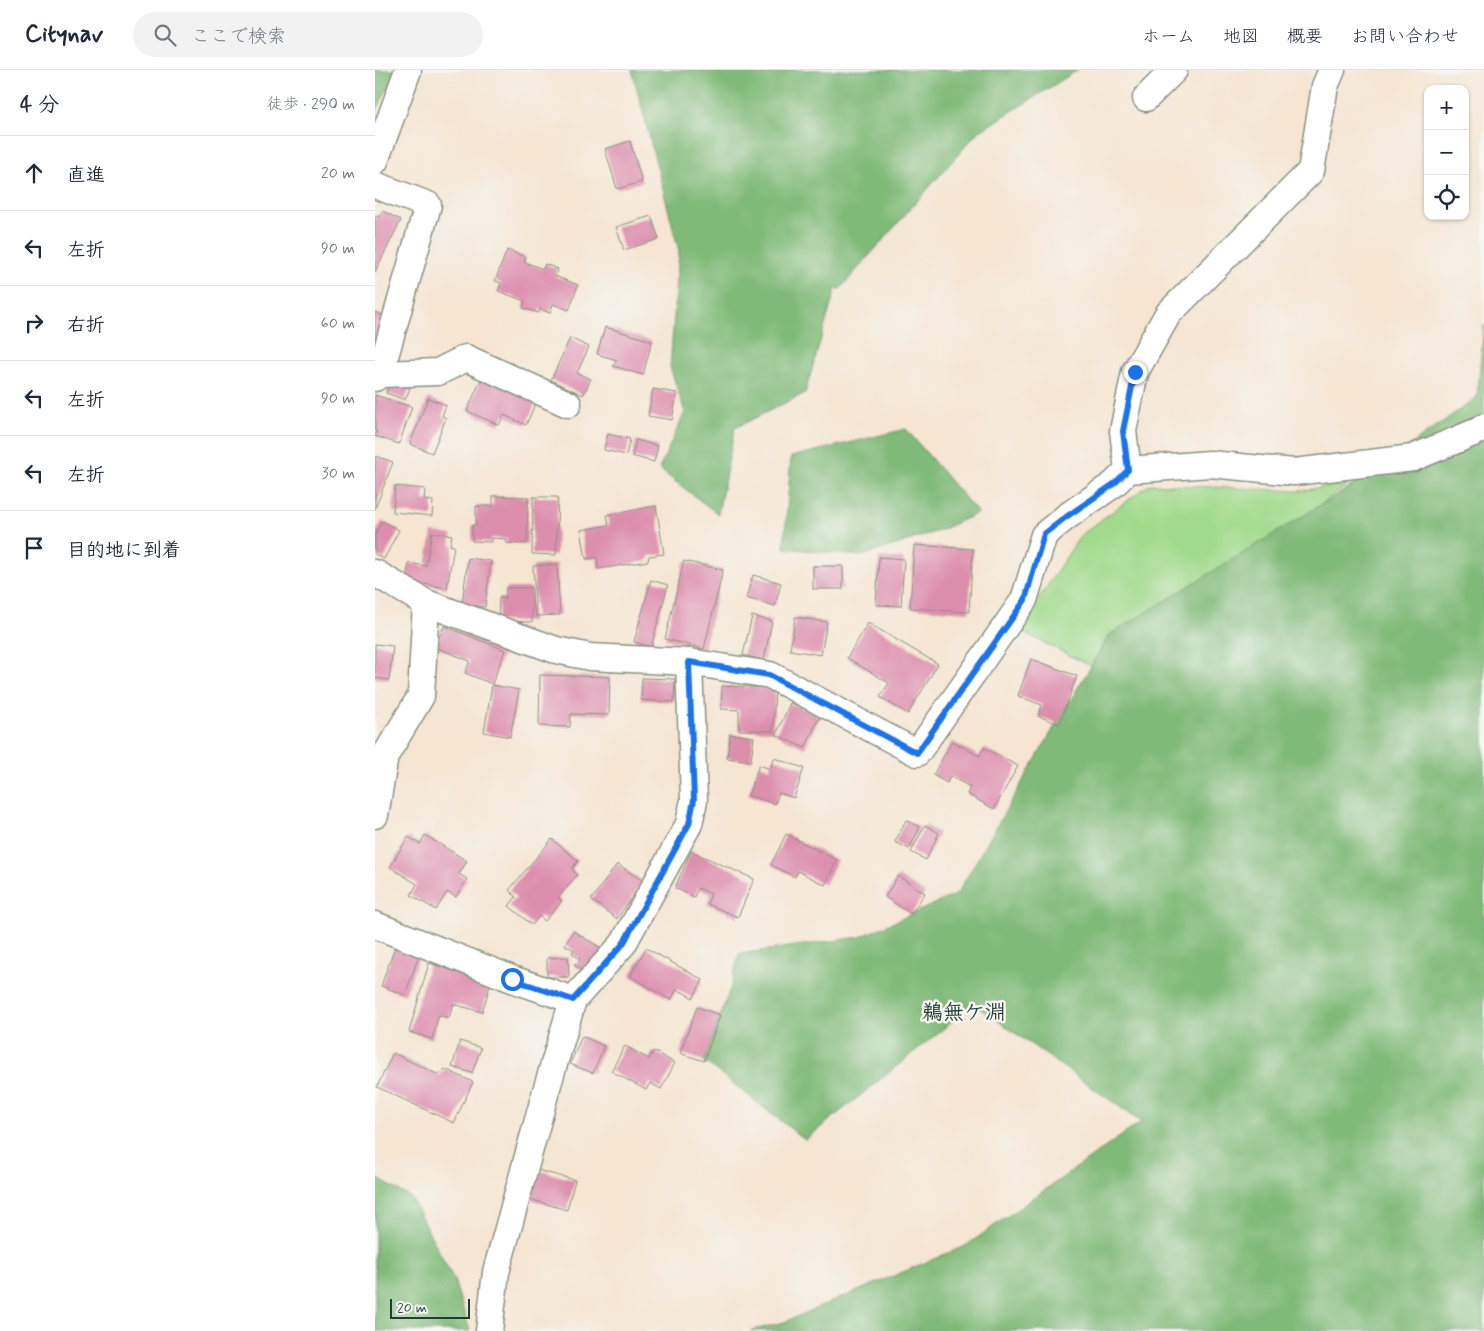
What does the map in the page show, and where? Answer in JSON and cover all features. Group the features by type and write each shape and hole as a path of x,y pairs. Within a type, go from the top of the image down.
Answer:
{"street":[{"path":"375,161 408,70"},
{"path":"1146,98 1174,70"},
{"path":"1128,470 1123,431 1135,372 1167,314 1311,171 1325,86 1332,70"},
{"path":"375,185 428,205 378,376 438,372 466,358 568,404"},
{"path":"375,573 426,603 556,650 590,657 689,662 769,675 917,753 1025,600 1044,534 1114,484 1128,470 1210,464 1294,472 1413,458 1478,432 1484,427"},
{"path":"375,815 385,756 421,696 426,603"},
{"path":"489,1331 496,1272 573,1000 623,944 689,824 694,800 689,662"},
{"path":"375,925 512,979 573,1000"}],"green space":[{"path":"375,70 397,70 375,113"},
{"path":"632,70 1078,70 977,133 840,289 836,288 805,393 735,428 718,514 659,469 685,412 670,367 679,251"},
{"path":"1484,325 1484,1331 750,1331 784,1322 967,1245 1141,1122 974,1004 805,1140 704,1061 731,986 739,954 860,937 957,894 1111,634 1363,479 1477,397"},
{"path":"906,429 978,513 941,530 862,556 784,548 791,457"},
{"path":"1350,483 1267,543 1173,596 1108,636 1091,666 1018,630 1081,535 1150,484 1299,491"},
{"path":"375,1177 411,1198 454,1280 470,1331 375,1331"}],"building":[{"path":"630,141 642,182 617,189 605,149"},
{"path":"382,211 401,220 375,272 375,215 379,217"},
{"path":"651,216 659,239 624,250 616,227"},
{"path":"507,250 526,257 524,262 543,269 545,264 558,269 555,276 578,285 569,310 553,304 550,313 540,309 539,313 523,308 525,301 498,291 501,283 495,281"},
{"path":"375,312 384,316 375,341"},
{"path":"605,327 652,341 643,375 613,366 617,360 597,354"},
{"path":"570,338 589,347 577,373 591,379 583,395 551,380"},
{"path":"482,377 536,402 526,425 504,415 499,425 467,411"},
{"path":"391,381 410,388 405,400 386,393"},
{"path":"653,389 677,393 672,420 648,416"},
{"path":"375,395 412,407 399,444 375,436 377,431 375,430"},
{"path":"428,398 446,405 442,416 446,418 432,453 410,444"},
{"path":"608,434 630,439 626,455 604,450"},
{"path":"636,440 658,446 654,462 632,456"},
{"path":"375,456 393,462 375,509"},
{"path":"395,486 425,489 424,500 433,501 432,516 393,512"},
{"path":"493,496 528,497 527,544 506,543 507,539 491,538 491,542 472,541 472,525 476,525 476,506 493,506"},
{"path":"533,497 558,497 556,555 532,554"},
{"path":"656,506 664,554 649,556 648,561 598,569 597,558 586,559 581,530 609,525 607,515"},
{"path":"382,521 399,530 384,559 375,554 375,535"},
{"path":"432,532 452,535 450,545 454,546 447,588 406,581 409,563 426,566"},
{"path":"914,545 973,549 969,612 910,608"},
{"path":"879,557 904,559 901,606 876,605"},
{"path":"468,558 491,561 485,607 462,604"},
{"path":"684,561 723,570 704,649 665,639"},
{"path":"557,564 560,615 536,616 533,566"},
{"path":"813,566 843,566 843,589 813,589"},
{"path":"753,575 781,583 775,606 746,598"},
{"path":"651,580 668,585 651,647 634,642"},
{"path":"506,588 532,588 532,622 498,621 499,598 505,598"},
{"path":"752,616 772,621 764,660 743,655"},
{"path":"795,617 827,622 821,655 790,650"},
{"path":"868,623 938,664 908,714 880,697 889,683 847,658"},
{"path":"444,626 505,650 492,684 465,673 470,661 435,647"},
{"path":"375,644 393,646 389,680 375,678"},
{"path":"1031,659 1077,676 1059,724 1038,716 1042,705 1018,696"},
{"path":"540,675 610,677 609,715 571,714 570,727 539,726"},
{"path":"642,678 675,679 674,702 641,700"},
{"path":"492,685 519,690 510,737 484,732"},
{"path":"722,686 775,688 773,731 739,730 739,710 721,709"},
{"path":"790,703 820,716 805,748 776,735"},
{"path":"730,734 754,737 751,761 727,758"},
{"path":"952,741 979,756 984,748 1018,766 994,809 967,794 970,787 950,776 947,783 933,775"},
{"path":"774,758 804,768 794,798 779,793 775,804 748,795 759,765 770,769"},
{"path":"906,820 920,827 909,849 895,842"},
{"path":"925,825 939,833 926,860 911,852"},
{"path":"786,834 837,860 825,885 798,871 795,877 771,865"},
{"path":"425,835 467,861 459,874 467,879 456,897 447,892 436,910 411,895 417,884 390,867 408,837 420,844"},
{"path":"552,839 578,861 572,869 577,875 558,898 562,901 545,921 539,916 532,925 509,906 516,897 509,890"},
{"path":"691,851 754,879 738,917 707,904 711,894 698,888 694,897 675,888"},
{"path":"617,864 643,881 617,919 591,900"},
{"path":"898,876 925,893 911,914 885,897"},
{"path":"573,931 604,950 589,975 574,965 580,959 572,953 574,950 565,945"},
{"path":"395,947 419,956 405,995 381,986"},
{"path":"646,948 703,980 693,998 677,989 671,1000 630,976"},
{"path":"568,957 569,977 547,977 547,958"},
{"path":"429,963 491,982 482,1012 453,1004 449,1018 439,1015 432,1039 409,1032"},
{"path":"697,1007 720,1015 704,1061 680,1053"},
{"path":"582,1036 604,1046 593,1073 570,1064"},
{"path":"460,1041 481,1048 472,1073 452,1067"},
{"path":"625,1046 649,1059 653,1051 675,1063 661,1089 650,1083 646,1090 611,1071"},
{"path":"393,1053 439,1075 445,1069 473,1082 454,1123 377,1087"},
{"path":"537,1170 575,1180 567,1210 529,1199"}],"district":[{"name":"鵜無ケ淵","path":"964,1013"}],"route":[{"path":"512,979 573,1000 623,944 689,824 694,800 689,662 769,675 917,753 1025,600 1044,534 1114,484 1128,470 1123,431 1135,372"}]}
